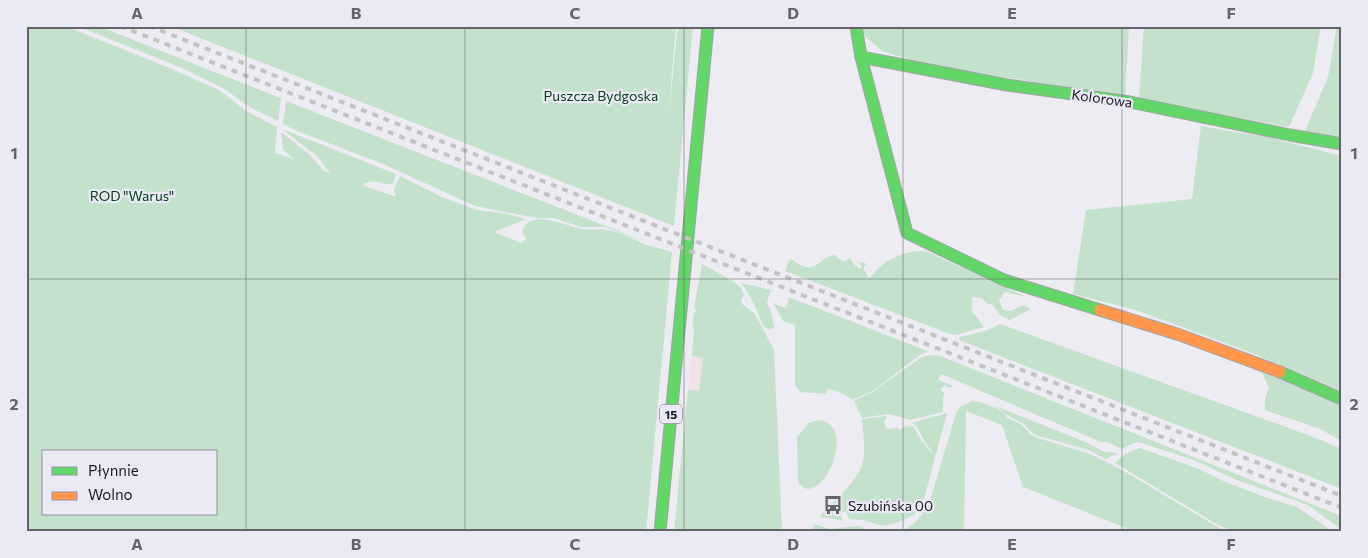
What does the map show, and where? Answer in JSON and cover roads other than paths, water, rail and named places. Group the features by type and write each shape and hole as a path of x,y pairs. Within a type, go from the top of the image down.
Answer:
{"street":[{"name":"15","path":"660,532 708,26"},
{"path":"856,26 861,57 907,233 1004,280 1180,335 1288,375 1342,400"},
{"name":"Kolorowa","path":"861,57 1007,85 1130,102 1342,144"}],"railway":[{"path":"120,26 1342,508"},
{"path":"149,26 1342,496"}],"place":[{"name":"Szubińska 00","path":"833,505"}],"park label":[{"name":"Puszcza Bydgoska","path":"601,95"},
{"name":"ROD \"Warus\"","path":"132,195"}]}
